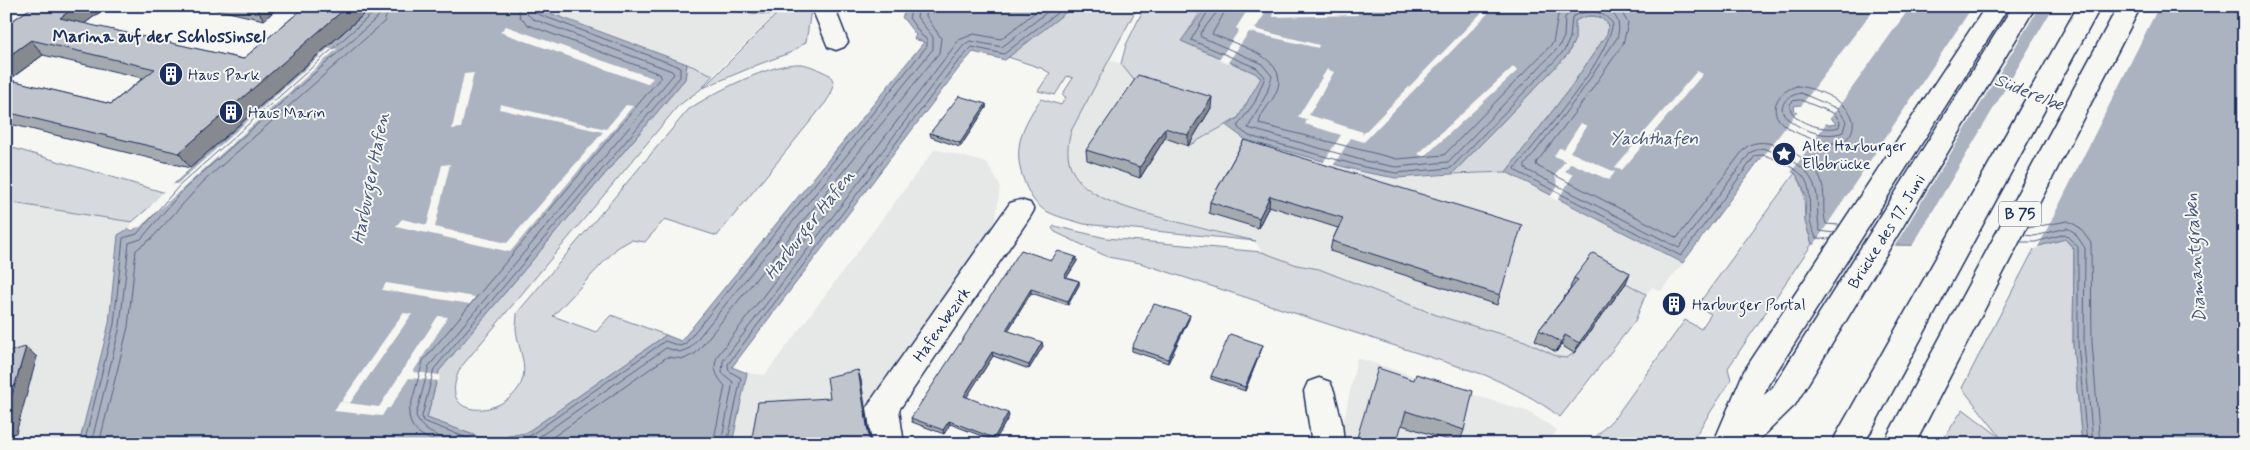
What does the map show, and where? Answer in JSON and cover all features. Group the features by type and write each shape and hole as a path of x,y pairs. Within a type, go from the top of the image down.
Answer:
{"main road":[{"path":"822,6 836,42"},
{"name":"Brücke des 17. Juni","path":"1729,444 1755,380 1998,6"},
{"name":"Brücke des 17. Juni","path":"1734,444 1784,396 2025,6"},
{"name":"B 75","path":"1846,444 2090,6"},
{"name":"B 75","path":"1904,432 2130,6"},
{"name":"Hafenbezirk","path":"888,444 883,408 1020,210"},
{"path":"1319,391 1326,423 1328,444"}],"shaded area":[{"path":"531,6 735,6 734,10 776,14 713,75"},
{"path":"753,6 809,6 811,10 806,42 792,52 703,88 776,15 725,11"},
{"path":"1073,6 1138,6 1072,129 1068,150 1071,168 1081,182 1094,193 1130,209 1256,241 1084,224 1053,215 1035,202 1027,189 1020,167 1019,146 1024,127 1041,99 1061,105 1066,97 1062,95 1073,78 1067,76 1055,95 1038,91 1050,73 1008,57"},
{"path":"1145,6 1204,6 1182,41 1255,73 1261,79 1238,118 1188,146 1211,107 1138,85 1121,64 1126,45"},
{"path":"1585,16 1602,18 1609,26 1607,34 1570,88 1506,172 1452,174 1568,54 1575,39 1575,21"},
{"path":"1108,60 1121,64 1238,118 1246,140 1363,172 1396,178 1506,172 1683,263 1661,291 1652,287 1646,294 1635,321 1592,376 1319,269 1297,265 1262,252 1255,241 1127,208 1094,194 1076,176 1069,164 1066,151 1072,129"},
{"path":"687,64 713,75 701,89 678,106 461,367 455,385 456,398 464,406 476,409 489,408 503,402 514,393 524,375 516,328 517,313 688,110 742,80 789,65 801,64 830,75 833,82 832,92 826,102 717,236 665,219 645,242 631,240 617,248 553,316 596,332 611,315 666,335 526,433 504,437 479,437 427,418 439,371 685,79"},
{"path":"6,146 166,193 132,222 6,202"},
{"path":"935,149 987,163 1000,186 996,218 982,251 880,444 732,444 747,373 765,375"},
{"path":"1795,173 1802,186 1806,226 1812,244 1728,368 1731,380 1690,444 1589,444 1616,416 1685,320 1701,329 1711,314 1697,306"},
{"path":"6,202 132,222 130,229 118,235 109,323 79,444 6,444"},
{"path":"1054,226 1106,238 1262,252 1297,265 1319,269 1439,316 1525,341 1558,357 1567,358 1574,353 1626,283 1646,294 1635,321 1560,417 1524,394 1485,375 1140,263 1108,257 1055,232 1052,228"},
{"path":"2065,239 2074,249 2073,344 2082,444 2006,444 1962,388 2035,247"},
{"path":"1357,358 1529,412 1557,430 1547,444 1339,444"},
{"path":"1963,409 1996,434 2005,444 1940,444"}],"water":[{"name":"Harburger Hafen","path":"373,6 531,6 687,64 685,79 439,371 427,418 479,437 504,437 526,433 666,335 681,341 924,42 914,39 916,35 902,17 909,6 1074,6 1005,60 973,52 959,68 732,367 747,373 732,444 79,444 109,323 118,235 128,229 133,231 175,183"},
{"path":"1207,6 2244,6 2244,444 2082,444 2073,344 2074,249 2065,239 2035,247 1812,244 1805,221 1806,197 1802,184 1795,173 1760,159 1683,263 1506,172 1570,88 1607,34 1609,26 1598,17 1589,16 1575,21 1575,39 1568,54 1452,174 1396,178 1363,172 1246,140 1227,126 1238,118 1261,78 1255,73 1181,41","holes":["1800,105 1832,119 1836,124 1829,125 1795,111 1794,106"]}],"pier":[{"path":"1250,6 1268,9 1255,29 1319,45 1318,48 1249,32 1227,64 1219,60 1239,30 1236,28"},
{"path":"1488,6 1495,6 1364,142 1351,138 1333,166 1323,163 1341,135 1305,124 1308,117 1306,120 1298,117 1327,69 1334,72 1309,115 1363,132 1362,135"},
{"path":"1876,6 1911,6 1829,120 1800,107"},
{"path":"1973,6 2040,6 1894,247 1813,246"},
{"path":"2054,6 2159,6 2037,249 1911,248"},
{"path":"1356,7 1358,15 1273,17 1272,9"},
{"path":"506,26 653,78 647,84 500,32"},
{"path":"329,48 337,49 140,227 130,229 162,193 174,184 177,184"},
{"path":"1513,67 1518,70 1424,157 1418,154"},
{"path":"1697,71 1703,74 1622,170 1615,167"},
{"path":"474,73 461,128 452,129 464,74"},
{"path":"500,104 606,129 626,105 633,106 510,252 396,226 402,219 427,225 442,165 450,164 435,227 507,243 603,132 499,109"},
{"path":"1799,109 1827,122 1790,174 1761,162 1685,264 1682,265"},
{"path":"1581,123 1587,126 1570,152 1615,172 1609,180 1571,163 1565,171 1573,175 1557,201 1550,197 1558,186 1555,175 1565,161 1554,156 1559,148 1564,149"},
{"path":"386,283 475,297 470,304 382,290"},
{"path":"403,313 412,314 350,403 341,402"},
{"path":"438,316 448,317 413,372 440,375 439,381 409,378 390,408 387,408 382,416 334,411 340,402 379,407"}],"building":[{"path":"34,6 76,6 60,18 243,59 306,6 348,6 179,153 6,112 6,79 111,104 155,69 31,40 6,58 6,25"},
{"path":"1138,75 1212,97 1188,135 1165,128 1140,167 1086,150"},
{"path":"959,96 986,104 960,143 930,133"},
{"path":"1244,140 1522,225 1500,295 1332,241 1343,218 1270,196 1259,218 1210,202"},
{"path":"1021,250 1051,260 1058,251 1076,257 1064,277 1079,281 1068,301 1031,289 1006,330 1042,342 1029,365 992,352 964,396 1008,413 994,438 949,421 943,430 911,418"},
{"path":"1593,253 1630,273 1579,343 1565,335 1561,342 1539,330 1578,280 1574,278"},
{"path":"1154,304 1190,315 1168,359 1132,347"},
{"path":"1230,334 1263,345 1245,387 1211,376"},
{"path":"26,347 6,415 6,352"},
{"path":"1378,368 1414,380 1416,374 1473,391 1464,430 1406,411 1396,444 1355,444"},
{"path":"858,370 870,444 751,444 758,402 830,398 827,377"}],"place":[{"name":"Haus Park","path":"171,74"},
{"name":"Haus Marin","path":"231,112"},
{"name":"Alte Harburger Elbbrücke","path":"1784,154"},
{"name":"Harburger Portal","path":"1674,304"}],"district":[{"name":"Marina auf der Schlossinsel","path":"159,36"}],"water label":[{"name":"Süderelbe","path":"2029,92"},
{"name":"Yachthafen","path":"1654,138"},
{"name":"Diamantgraben","path":"2195,258"}]}
